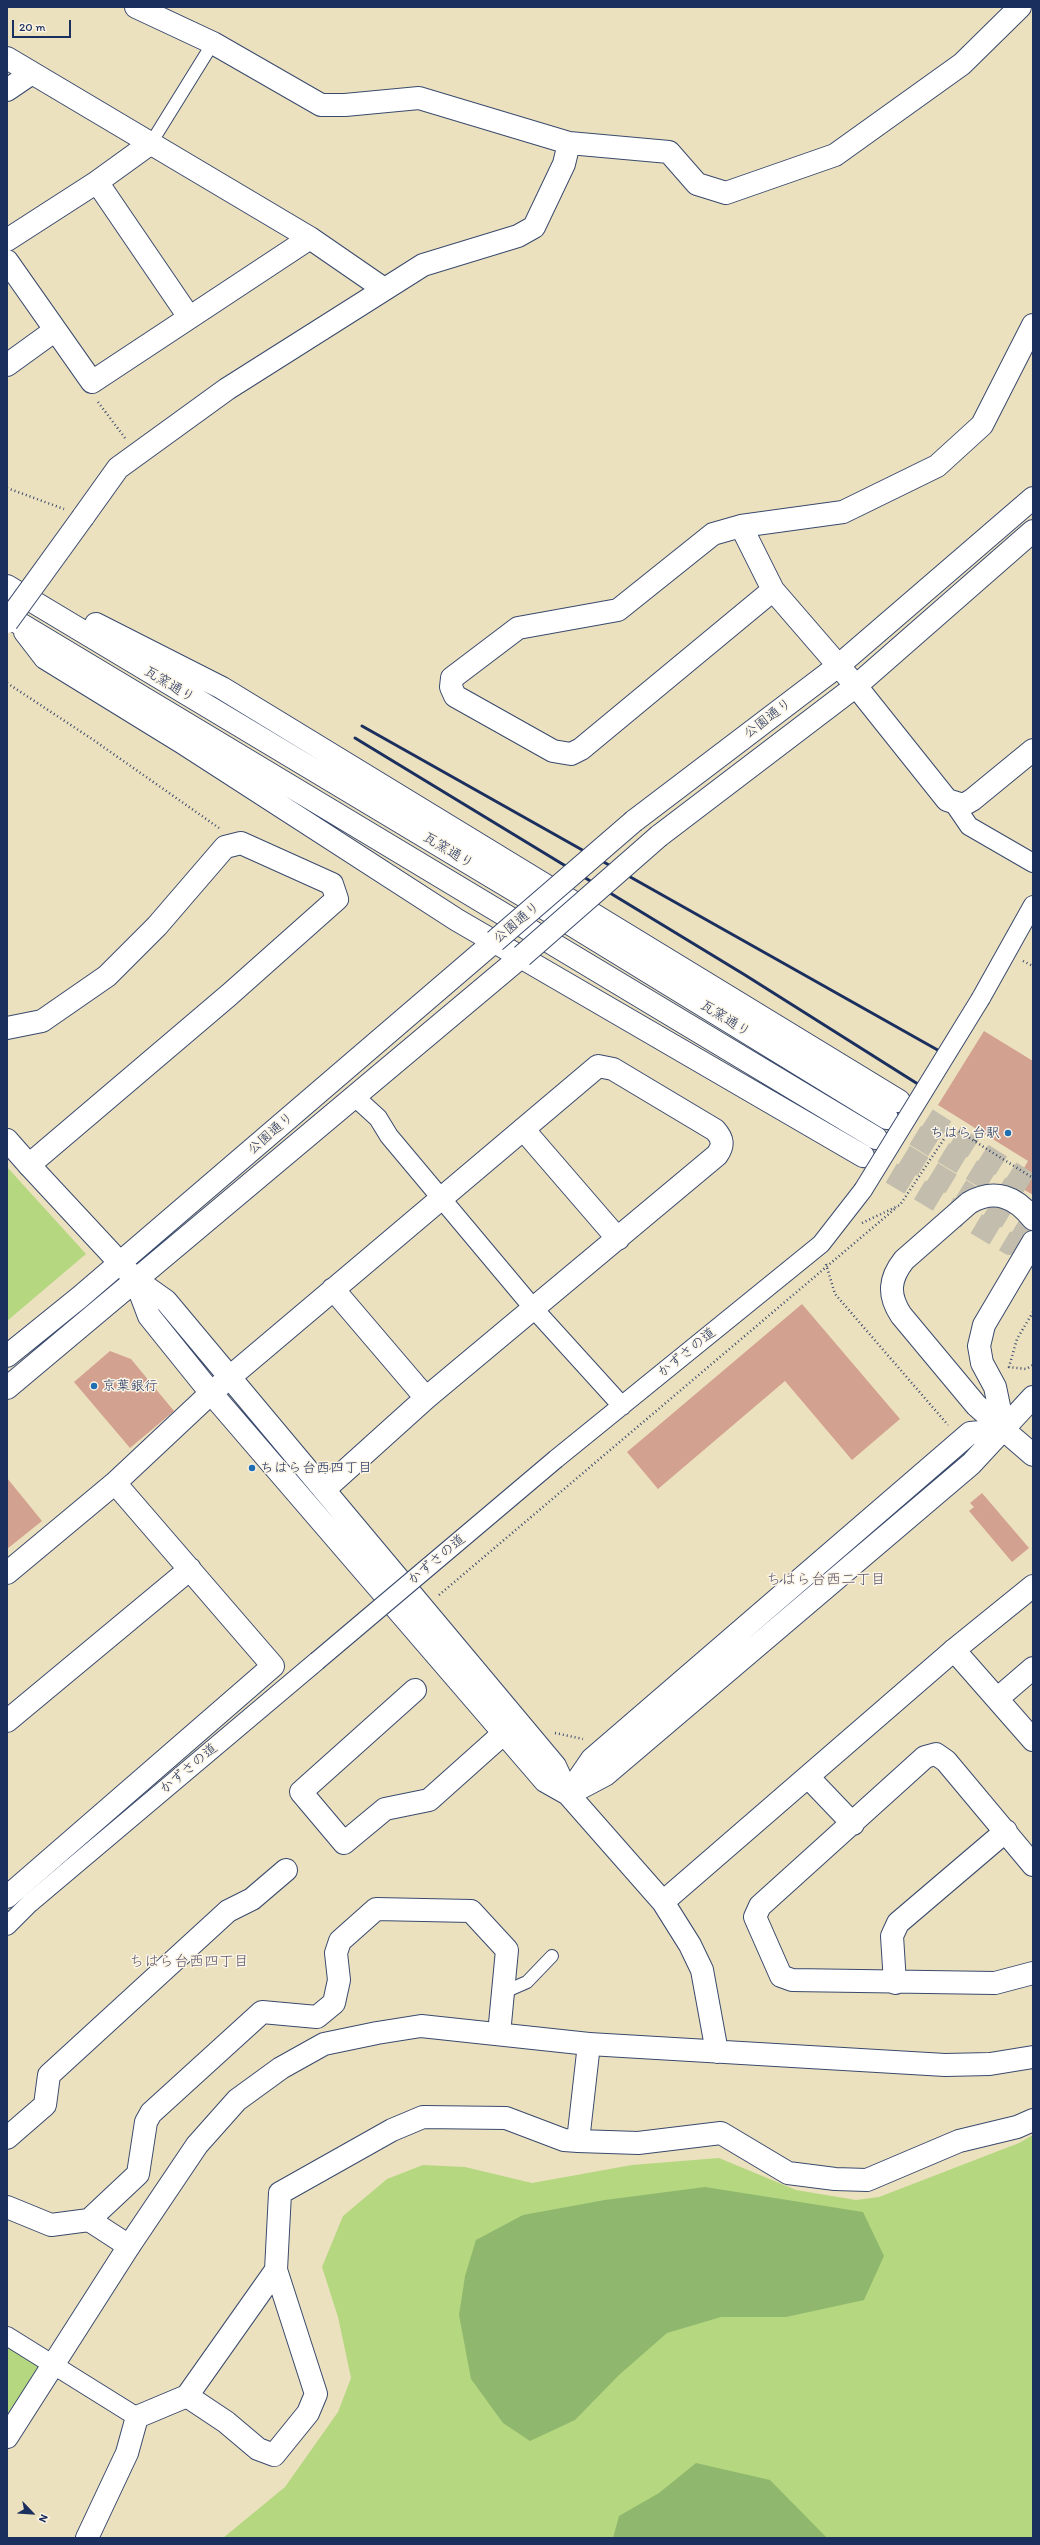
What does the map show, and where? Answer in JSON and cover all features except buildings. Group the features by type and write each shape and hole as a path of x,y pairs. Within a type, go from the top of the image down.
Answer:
{"street":[{"path":"136,7 213,43 321,105 345,105 419,98 569,143 669,152 697,184 726,193 835,155 962,64 1020,7"},
{"path":"7,58 310,238 384,289"},
{"path":"7,90 32,74"},
{"path":"7,240 97,182 151,143"},
{"path":"569,143 564,164 534,227 518,236 423,265 228,388 118,468 11,621 45,658 183,743 457,920 522,956 863,1156"},
{"path":"97,182 189,316"},
{"path":"7,260 54,332 92,382 189,316 310,238"},
{"path":"773,590 581,749 571,754 553,751 455,696 451,687 452,678 518,628 618,610 713,534 741,526 842,512 937,466 982,425 1033,325"},
{"path":"7,365 54,332"},
{"name":"公園通り","path":"7,1356 120,1262 634,821 838,666 1033,498"},
{"path":"741,526 773,590 856,686 947,800 954,804 963,805 972,800 1033,750"},
{"name":"公園通り","path":"7,1388 135,1279 355,1097 522,956 659,836 856,686 1033,531"},
{"name":"瓦窯通り","path":"7,586 559,917 893,1109 579,905"},
{"path":"36,603 70,611 222,688 579,905"},
{"name":"瓦窯通り","path":"11,621 876,1138"},
{"path":"954,804 969,826 1033,863"},
{"path":"7,1028 42,1021 107,976 157,926 225,847 240,843 332,884 337,899 223,1000 29,1165"},
{"name":"かずさの道","path":"7,1926 30,1902 556,1459 821,1244 863,1190 981,998 1033,905"},
{"path":"7,1573 115,1483 210,1393 598,1066 605,1066 715,1130 722,1137 722,1148 717,1155 426,1398 325,1489"},
{"path":"355,1097 378,1118 389,1136 534,1309 622,1406"},
{"path":"523,1129 618,1239"},
{"path":"7,1140 135,1279 166,1301 325,1489 555,1766 568,1794 663,1902 702,1970 717,2052"},
{"path":"1033,1220 1025,1209 1000,1195 980,1196 969,1203 904,1260 891,1281 892,1298 902,1315 976,1405 1033,1455"},
{"path":"1004,1430 995,1387 982,1363 979,1346 984,1326 1033,1242"},
{"path":"135,1279 149,1316 210,1393 545,1781 568,1794"},
{"path":"333,1288 426,1398"},
{"path":"568,1794 605,1775 971,1464 1033,1397"},
{"path":"11,1885 273,1666 115,1483"},
{"path":"7,1721 190,1569"},
{"path":"663,1902 809,1778 954,1650 1033,1586"},
{"path":"954,1650 1033,1740"},
{"path":"998,1699 1033,1668"},
{"path":"415,1690 301,1792 344,1843 385,1809 429,1800 504,1733"},
{"path":"1033,1865 1006,1830 946,1761 936,1754 925,1757 853,1824 760,1906 755,1917 781,1976 792,1980 895,1983 995,1983 1033,1973"},
{"path":"809,1778 853,1824"},
{"path":"895,1983 892,1936 898,1923 1006,1830"},
{"path":"7,2138 45,2105 49,2075 228,1911 252,1898 286,1870"},
{"path":"7,2207 50,2225 90,2220 138,2174 146,2122 151,2112 262,2012 317,2017 334,2003 339,1980 336,1953 340,1941 376,1909 471,1911 507,1950 499,2034"},
{"path":"7,2437 129,2246 197,2145 237,2100 281,2068 324,2044 378,2032 421,2026 589,2044 945,2065 990,2064 1033,2057"},
{"path":"578,2141 589,2044"},
{"path":"187,2396 226,2422 258,2449 274,2455 308,2413 316,2394 276,2270 280,2193 392,2130 423,2118 506,2118 564,2140 578,2141 638,2143 721,2134 788,2173 835,2179 867,2180 959,2141 1017,2127 1033,2120"},
{"path":"90,2220 129,2246"},
{"path":"137,2417 187,2396 276,2270"},
{"path":"7,2336 55,2364 137,2417"},
{"path":"87,2538 128,2453 137,2417"}],"lane":[{"path":"151,143 213,43"},
{"path":"502,1993 527,1982 552,1956"}],"path":[{"path":"92,382 92,394 137,454"},
{"path":"7,488 83,516"},
{"path":"7,683 92,739 240,843"},
{"path":"439,1594 900,1205 952,1127 1033,1178"},
{"path":"975,1141 980,1133"},
{"path":"860,1224 900,1205"},
{"path":"821,1244 835,1294 948,1425 944,1428"},
{"path":"1033,1312 1017,1339 1009,1367 1026,1370 1033,1365"},
{"path":"434,1588 444,1600"},
{"path":"554,1732 583,1739 589,1734"}],"green space":[{"path":"7,1167 86,1254 7,1321"},
{"path":"1033,2135 1033,2538 223,2538 285,2487 338,2412 351,2378 338,2317 322,2267 343,2216 387,2179 423,2165 465,2167 532,2183 632,2165 719,2158 796,2190 856,2200 879,2197 1019,2143"},
{"path":"705,2187 863,2212 884,2256 864,2300 786,2317 721,2317 667,2333 619,2375 575,2420 530,2441 503,2423 471,2379 459,2315 465,2276 476,2240 523,2215 605,2200"},
{"path":"7,2336 55,2364 7,2437"},
{"path":"696,2463 770,2480 827,2538 613,2538 619,2516 659,2493"}],"tunnel":[{"path":"899,1101 1033,1186"},
{"path":"887,1118 1021,1200"},
{"path":"876,1138 1033,1234"},
{"path":"863,1156 1010,1244 1033,1243"}],"railway":[{"path":"362,726 943,1053"},
{"path":"355,738 745,975 921,1086"}],"place":[{"name":"ちはら台駅","path":"1008,1133"},
{"name":"京葉銀行","path":"94,1386"},
{"name":"ちはら台西四丁目","path":"252,1468"}],"district":[{"name":"ちはら台西二丁目","path":"826,1580"},
{"name":"ちはら台西四丁目","path":"189,1962"}]}
